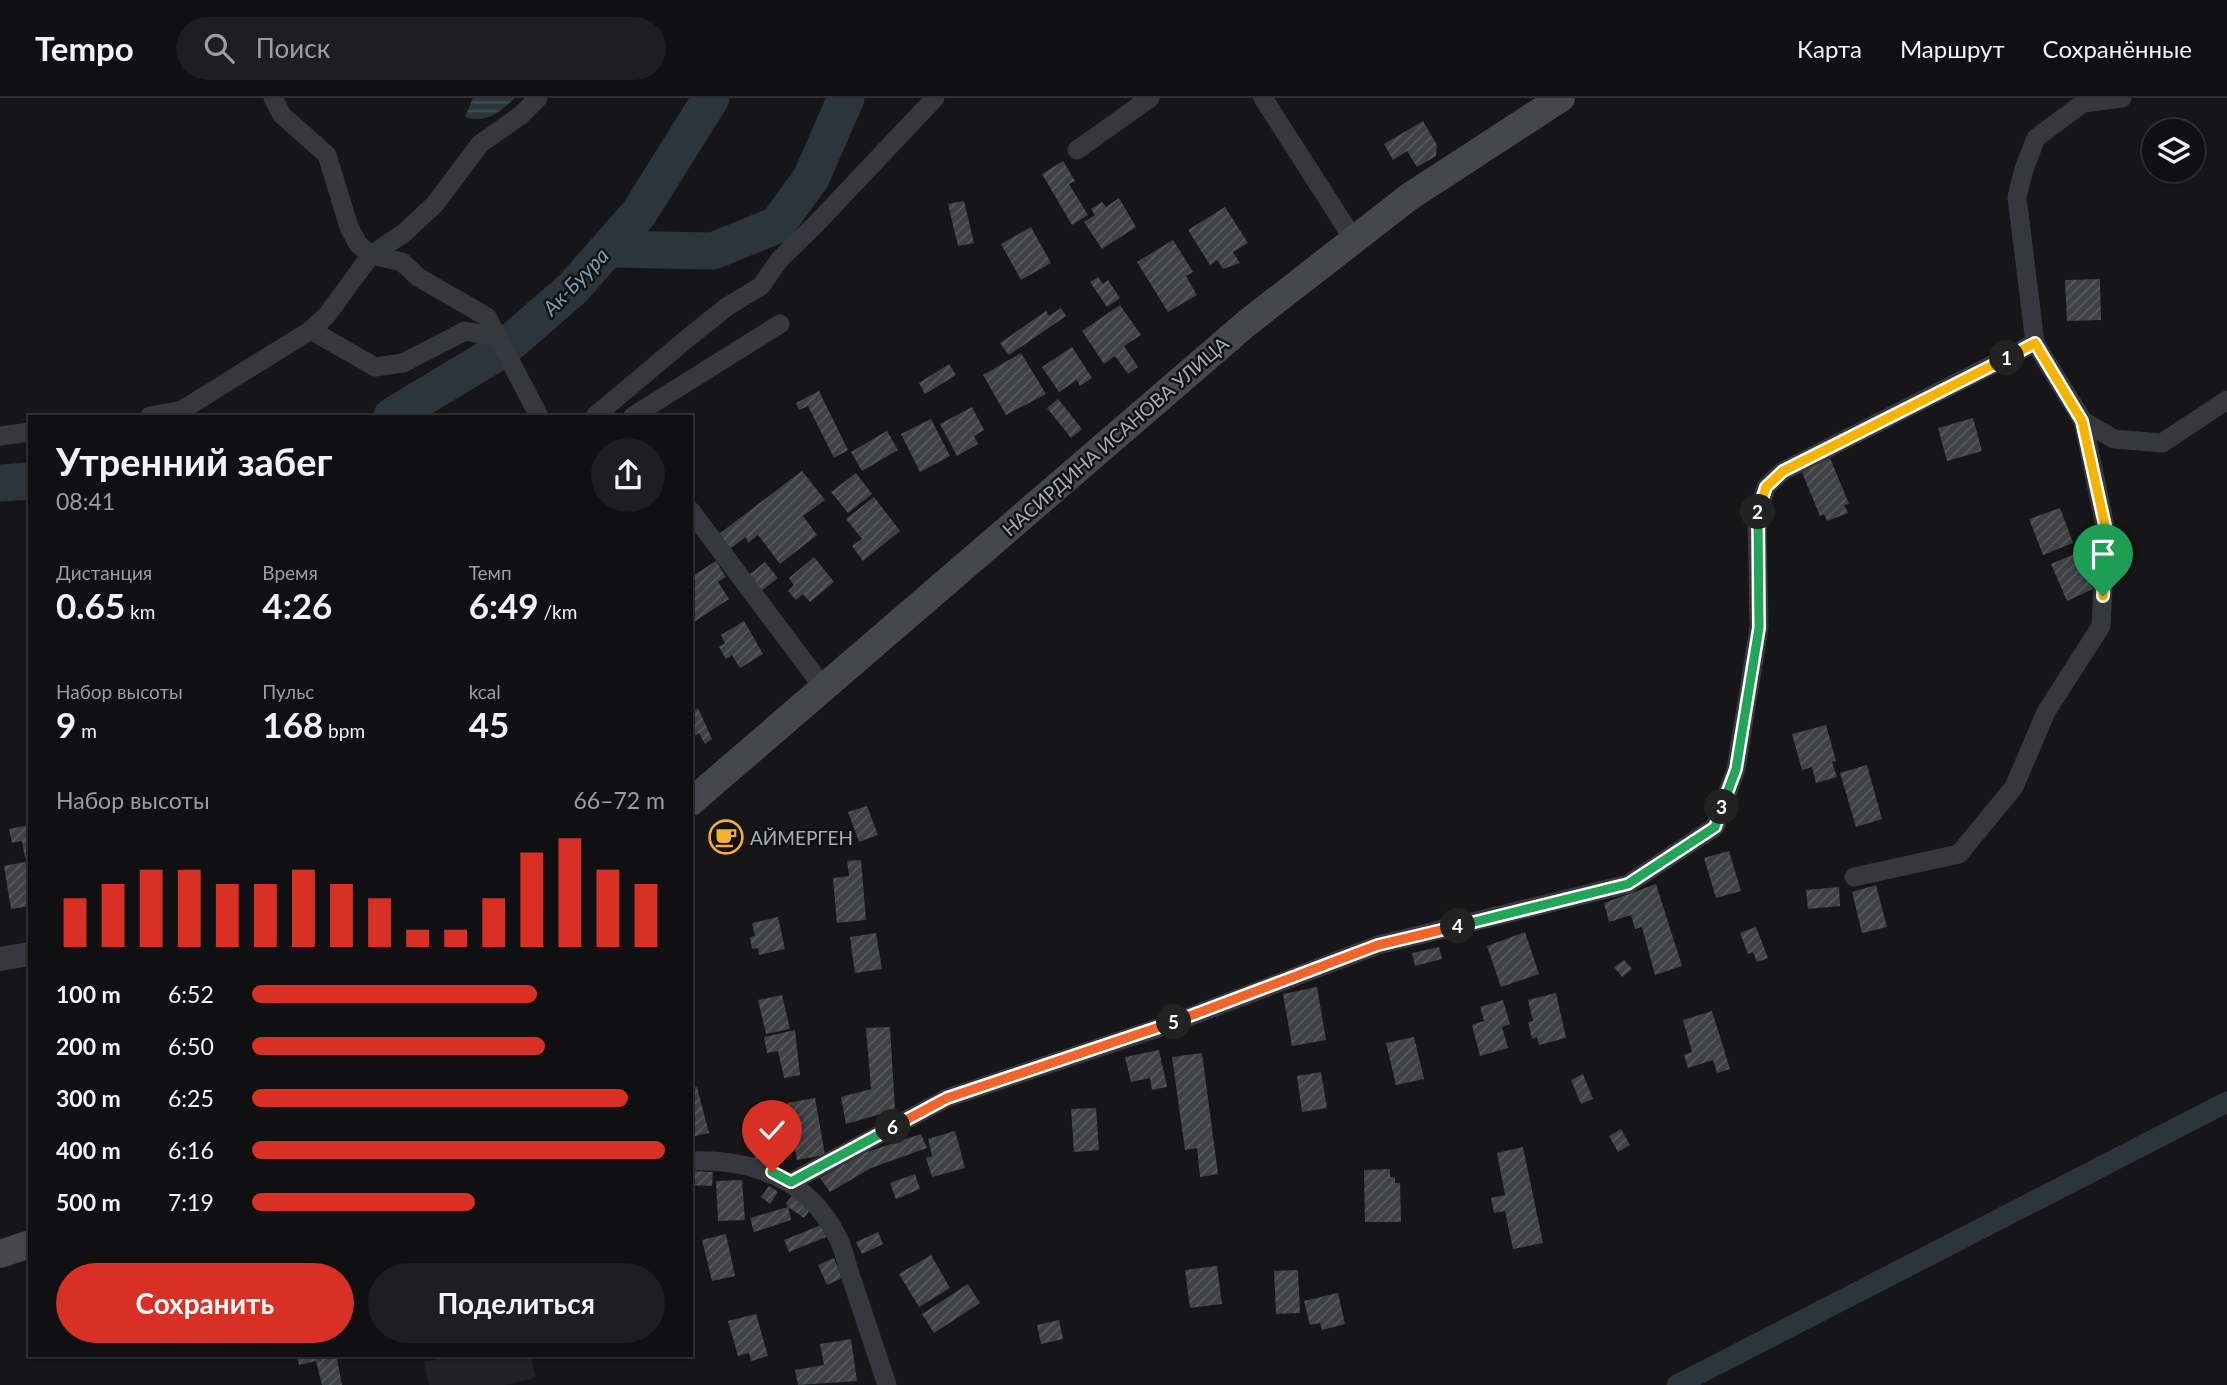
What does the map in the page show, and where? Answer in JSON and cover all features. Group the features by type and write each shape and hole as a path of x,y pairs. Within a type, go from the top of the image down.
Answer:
{"main road":[{"name":"НАСИРДИНА ИСАНОВА УЛИЦА","path":"693,800 1247,323 1409,197 1561,98"},
{"path":"0,1254 28,1245"}],"street":[{"path":"273,98 282,115 327,155 349,227 358,244 371,255 402,262 418,277 487,317 538,415"},
{"path":"155,415 182,410 311,330 327,315 371,255 404,233 435,204 480,144 521,115 538,98"},
{"path":"596,415 640,375 708,321 761,286 779,259 815,225 935,98"},
{"path":"1077,150 1150,98"},
{"path":"1263,98 1354,240"},
{"path":"1854,877 1959,854 2014,787 2046,712 2101,626 2106,530 2082,421 2035,343 2017,197 2036,138 2083,103 2122,98"},
{"path":"635,415 780,324"},
{"path":"311,330 374,367 403,363 465,331 496,337"},
{"path":"791,1182 947,1098 1173,1023 1378,945 1628,884 1715,827 1736,769 1759,628 1757,517 1766,487 1783,471 2035,343"},
{"path":"2082,421 2114,439 2162,443 2227,400"},
{"path":"0,436 28,432"},
{"path":"693,514 823,687"},
{"path":"0,959 28,954"},
{"path":"693,1161 714,1160 772,1172 791,1182 821,1209 839,1239 887,1385"}],"shaded area":[{"path":"473,98 515,98 487,118 473,119 465,117"},
{"path":"448,1357 531,1357 536,1378 505,1385 429,1385 424,1362"}],"building":[{"path":"1423,121 1437,145 1436,156 1417,167 1407,151 1393,160 1384,144"},
{"path":"1063,161 1075,181 1069,184 1088,215 1072,225 1042,174"},
{"path":"1119,198 1136,227 1102,249 1084,222 1095,215 1091,209 1102,202 1106,207"},
{"path":"964,201 974,243 958,246 948,204"},
{"path":"1225,207 1248,243 1233,252 1240,263 1223,269 1217,260 1210,265 1188,230"},
{"path":"1031,227 1051,263 1021,280 1001,244"},
{"path":"1173,240 1193,272 1186,276 1197,295 1168,312 1137,262"},
{"path":"1098,277 1103,284 1108,280 1120,298 1107,307 1090,282"},
{"path":"2100,279 2101,320 2067,321 2065,280"},
{"path":"1120,305 1141,335 1124,346 1138,367 1128,374 1115,356 1104,364 1082,331"},
{"path":"1061,308 1066,316 1009,355 1000,343 1046,311 1049,316"},
{"path":"1072,347 1092,378 1080,386 1077,380 1059,392 1042,367"},
{"path":"1021,353 1046,394 1006,415 983,375"},
{"path":"949,364 956,375 925,394 919,383"},
{"path":"819,391 848,450 834,458 808,406 799,410 796,403"},
{"path":"1058,399 1082,429 1071,438 1047,408"},
{"path":"972,407 984,430 974,436 978,444 957,456 940,424"},
{"path":"1973,418 1982,451 1947,461 1938,428"},
{"path":"931,419 950,456 920,472 901,434"},
{"path":"887,431 898,450 862,471 851,452"},
{"path":"1830,458 1849,504 1844,505 1848,513 1827,521 1824,514 1820,516 1801,470"},
{"path":"802,471 825,500 803,516 817,535 780,564 758,535 748,543 746,537 730,549 719,534"},
{"path":"856,473 872,494 848,513 831,492"},
{"path":"874,497 900,531 863,561 852,546 862,539 846,519"},
{"path":"2060,508 2073,543 2043,555 2029,519"},
{"path":"2077,553 2093,589 2067,601 2051,564"},
{"path":"814,557 834,582 810,602 803,594 796,600 788,591 794,585 789,578"},
{"path":"716,561 726,577 718,582 729,599 693,623 693,576"},
{"path":"765,562 778,578 756,595 744,579"},
{"path":"744,621 763,654 740,668 732,655 726,659 719,647 725,643 721,635"},
{"path":"698,708 712,739 705,744 699,733 693,737 693,712"},
{"path":"1826,725 1836,761 1832,762 1837,777 1816,783 1812,767 1802,770 1792,734"},
{"path":"1867,765 1882,819 1856,827 1840,773"},
{"path":"867,806 878,835 859,842 848,812"},
{"path":"28,825 28,857 25,858 22,841 12,843 9,829"},
{"path":"1729,851 1741,891 1716,898 1704,858"},
{"path":"861,860 866,920 837,923 833,878 849,876 847,861"},
{"path":"28,861 28,906 11,909 4,866"},
{"path":"1656,884 1682,966 1655,975 1642,927 1635,929 1631,915 1609,922 1604,903"},
{"path":"1876,885 1887,927 1862,933 1852,892"},
{"path":"1839,887 1840,906 1808,909 1806,890"},
{"path":"778,917 785,949 759,955 758,948 752,949 750,937 755,936 752,923"},
{"path":"1756,927 1768,958 1757,962 1753,952 1748,954 1740,933"},
{"path":"1525,932 1539,974 1501,987 1487,946"},
{"path":"876,933 882,969 855,973 850,937"},
{"path":"1439,947 1442,959 1415,966 1412,953"},
{"path":"1624,960 1632,969 1622,977 1614,967"},
{"path":"1317,987 1326,1040 1292,1046 1283,994"},
{"path":"1556,993 1566,1038 1539,1045 1537,1037 1532,1039 1528,1022 1533,1021 1528,1000"},
{"path":"782,995 790,1029 766,1034 758,1000"},
{"path":"1503,1000 1510,1024 1502,1027 1508,1048 1480,1056 1472,1025 1484,1021 1480,1007"},
{"path":"1712,1011 1730,1069 1717,1073 1713,1060 1688,1068 1684,1055 1692,1052 1683,1020"},
{"path":"890,1027 895,1110 846,1124 841,1097 871,1089 866,1028"},
{"path":"795,1030 800,1075 784,1078 778,1051 767,1053 764,1037"},
{"path":"1414,1037 1424,1079 1396,1085 1386,1043"},
{"path":"1159,1050 1167,1087 1152,1090 1150,1078 1131,1082 1125,1057"},
{"path":"1202,1053 1218,1174 1200,1177 1197,1148 1185,1150 1172,1057"},
{"path":"1321,1072 1327,1108 1302,1112 1297,1076"},
{"path":"1583,1074 1593,1099 1581,1104 1571,1080"},
{"path":"697,1087 709,1133 693,1137 693,1088"},
{"path":"815,1098 825,1155 797,1160 787,1103"},
{"path":"1096,1108 1099,1150 1074,1152 1071,1109"},
{"path":"1621,1129 1630,1145 1618,1152 1609,1136"},
{"path":"955,1131 965,1168 932,1177 926,1158 932,1156 928,1139"},
{"path":"921,1134 927,1148 871,1168 830,1192 820,1178 864,1153"},
{"path":"756,1143 781,1147 779,1164 754,1161"},
{"path":"1523,1147 1543,1243 1513,1249 1505,1211 1494,1213 1491,1198 1505,1195 1497,1153"},
{"path":"1390,1169 1390,1177 1395,1177 1395,1183 1400,1183 1401,1222 1365,1222 1364,1170"},
{"path":"693,1171 713,1172 712,1186 693,1185"},
{"path":"915,1174 920,1189 896,1199 890,1183"},
{"path":"742,1180 745,1220 718,1221 716,1181"},
{"path":"769,1186 778,1192 770,1204 761,1197"},
{"path":"793,1195 810,1210 804,1218 786,1203"},
{"path":"788,1207 791,1220 754,1232 750,1218"},
{"path":"821,1225 826,1237 789,1252 784,1240"},
{"path":"878,1232 883,1244 862,1254 856,1242"},
{"path":"726,1234 735,1276 712,1281 702,1240"},
{"path":"931,1255 950,1288 919,1307 899,1274"},
{"path":"834,1258 842,1278 827,1285 818,1265"},
{"path":"1217,1266 1222,1304 1190,1308 1185,1270"},
{"path":"1298,1270 1300,1313 1276,1314 1274,1271"},
{"path":"968,1284 980,1303 934,1333 922,1314"},
{"path":"1338,1293 1345,1324 1322,1330 1320,1323 1310,1325 1304,1301"},
{"path":"756,1314 768,1356 751,1361 749,1353 738,1356 728,1321"},
{"path":"1059,1320 1063,1339 1041,1344 1037,1325"},
{"path":"851,1339 857,1381 798,1385 795,1370 824,1365 820,1344"},
{"path":"297,1357 337,1357 342,1385 322,1385 316,1361 299,1365"}],"waterway":[{"name":"Ак-Буура","path":"394,415 503,349 573,288 639,213 711,98"},
{"path":"608,249 713,251 777,225 811,178 846,98"},
{"name":"Ак-Буура","path":"0,483 28,481"},
{"path":"1677,1385 2227,1102"}],"place":[{"name":"АЙМЕРГЕН","path":"726,837"}],"route":[{"path":"772,1172 791,1182 947,1098 1173,1023 1378,945 1628,884 1715,827 1736,769 1759,628 1757,517 1766,487 1783,471 2035,343 2082,421 2106,530 2103,596"}]}
